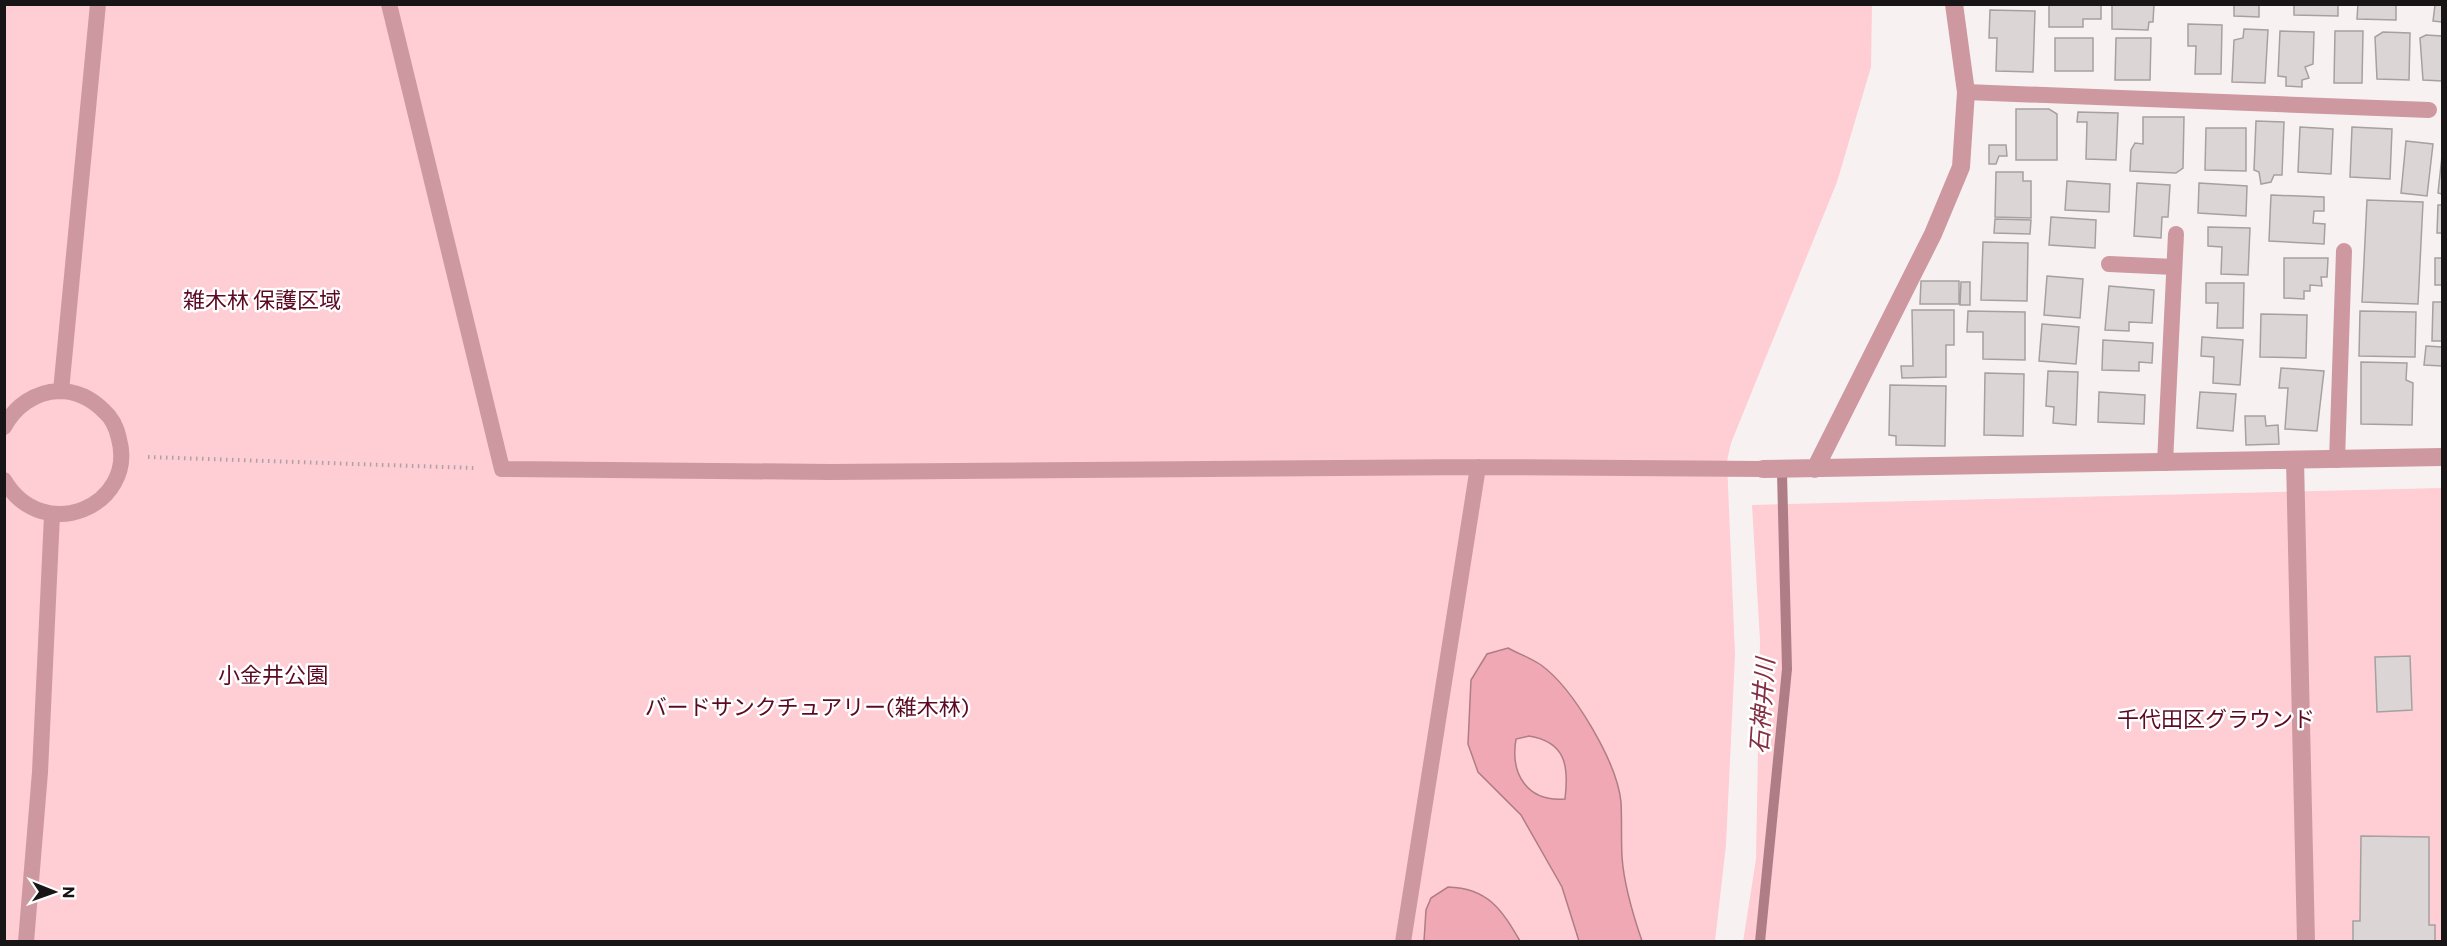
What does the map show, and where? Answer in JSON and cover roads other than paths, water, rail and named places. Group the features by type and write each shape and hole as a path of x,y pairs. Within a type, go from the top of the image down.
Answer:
{"street":[{"path":"1815,469 1933,234 1961,167 1966,92 1954,4"},
{"path":"1763,469 2442,457"},
{"path":"2295,460 2306,942"}],"lane":[{"path":"61,391 98,4"},
{"path":"389,4 501,469 843,472 1478,466 1763,469"},
{"path":"1966,92 2429,110"},
{"path":"2165,463 2176,234"},
{"path":"2337,460 2344,251"},
{"path":"2109,264 2174,267"},
{"path":"4,427 9,418 27,401 47,392 61,391 79,394 95,402 108,414 117,430 122,447 119,469 110,489 94,505 74,513 51,515 37,511 13,495 4,480"},
{"path":"1403,942 1478,466"},
{"path":"26,942 40,772 51,515"}],"waterway":[{"name":"石神井川","path":"1760,942 1787,669 1782,473"}],"park label":[{"name":"雑木林 保護区域","path":"262,299"},
{"name":"小金井公園","path":"273,674"},
{"name":"バードサンクチュアリー(雑木林)","path":"807,706"},
{"name":"千代田区グラウンド","path":"2216,718"}]}
